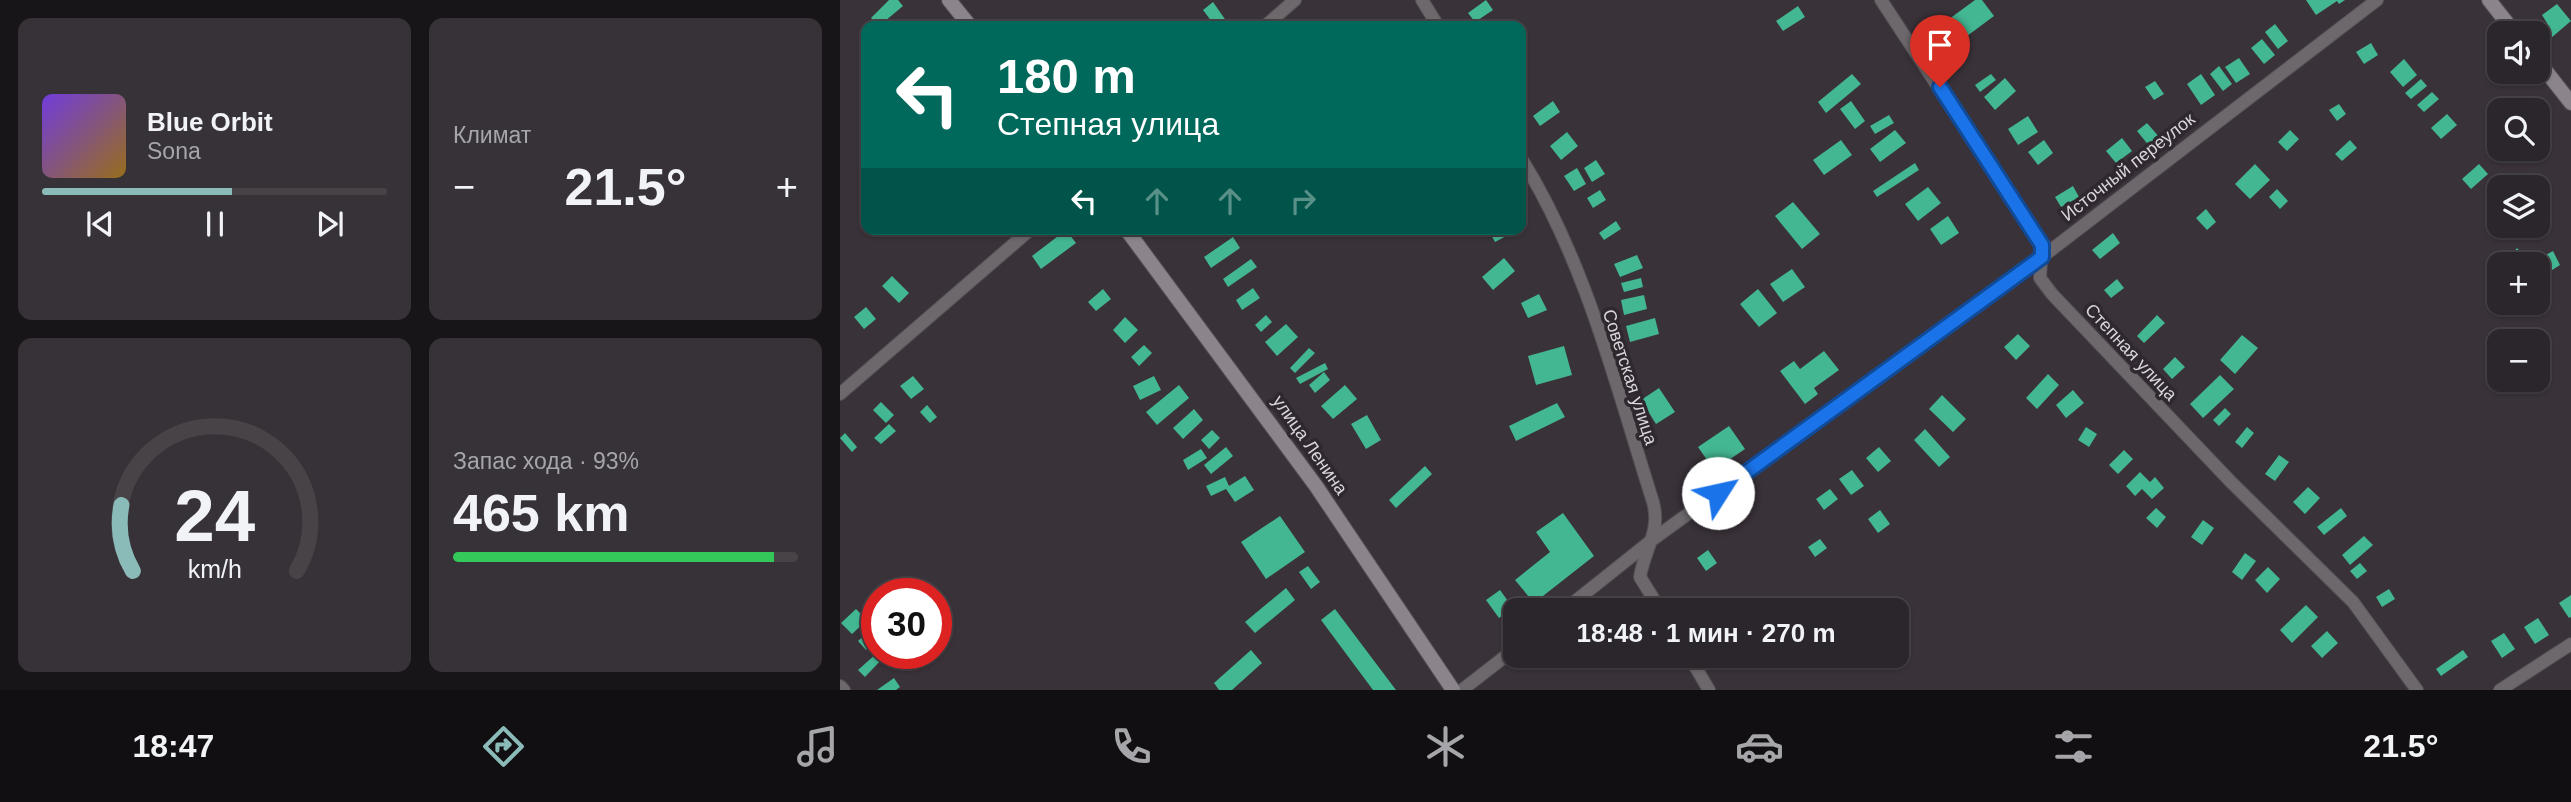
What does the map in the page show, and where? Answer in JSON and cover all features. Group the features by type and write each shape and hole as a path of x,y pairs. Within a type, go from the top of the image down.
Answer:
{"street":[{"path":"949,0 966,21"},
{"path":"1271,21 1295,0"},
{"path":"1422,0 1435,21"},
{"name":"Степная улица","path":"1881,0 2042,245 2040,278 2052,294 2222,472 2353,602 2417,690"},
{"name":"Источный переулок","path":"1579,598 1652,540 2042,257 2377,0"},
{"path":"2489,0 2506,21"},
{"path":"2550,76 2571,103"},
{"name":"Советская улица","path":"1526,167 1559,228 1607,357 1658,522 1644,554 1640,577 1653,598"},
{"path":"840,394 1024,235"},
{"name":"улица Ленина","path":"1130,235 1308,476 1453,690"},
{"path":"2500,690 2571,644"},
{"path":"1462,690 1503,658"},
{"path":"1696,668 1709,690"},
{"path":"840,686 844,690"}],"building":[{"path":"889,0 898,0 903,6 885,21 874,21 871,18"},
{"path":"1486,0 1493,10 1476,21 1468,13"},
{"path":"1975,0 1982,0 1994,16 1955,45 1941,25"},
{"path":"2306,0 2345,0 2339,4 2337,1 2316,15"},
{"path":"1213,2 1226,21 1211,21 1203,10"},
{"path":"2557,4 2571,21 2551,38 2550,21 2546,21 2542,15"},
{"path":"1798,6 1805,17 1783,31 1776,21"},
{"path":"2275,24 2288,41 2278,49 2265,32"},
{"path":"2262,39 2275,55 2264,64 2251,48"},
{"path":"2371,43 2378,55 2364,64 2356,52"},
{"path":"2239,58 2250,74 2236,83 2225,67"},
{"path":"2404,59 2417,75 2403,87 2390,72"},
{"path":"2219,66 2232,84 2223,91 2210,74"},
{"path":"1852,74 1861,84 1826,113 1818,102"},
{"path":"1991,74 1996,80 1980,92 1975,85"},
{"path":"2201,74 2215,95 2201,105 2187,84"},
{"path":"2005,78 2016,91 1995,110 1984,97"},
{"path":"2421,79 2427,86 2411,99 2405,93"},
{"path":"2155,81 2164,94 2154,100 2145,87"},
{"path":"2432,92 2439,99 2424,112 2417,105"},
{"path":"1553,101 1560,112 1540,126 1533,116"},
{"path":"1851,101 1865,121 1855,129 1840,109"},
{"path":"2339,104 2346,114 2337,121 2329,110"},
{"path":"2447,114 2457,125 2441,139 2431,128"},
{"path":"1889,115 1894,123 1875,134 1870,126"},
{"path":"2028,116 2038,132 2018,145 2008,129"},
{"path":"2147,123 2160,138 2150,147 2137,131"},
{"path":"1895,130 1906,143 1880,162 1870,149"},
{"path":"2290,130 2299,139 2287,151 2278,142"},
{"path":"1567,132 1578,146 1561,160 1550,146"},
{"path":"2122,138 2132,151 2116,163 2106,151"},
{"path":"1841,140 1852,155 1824,175 1813,160"},
{"path":"2044,140 2053,153 2038,165 2028,152"},
{"path":"2350,140 2357,148 2342,161 2335,154"},
{"path":"1596,160 1605,174 1592,182 1584,168"},
{"path":"1915,163 1919,170 1877,197 1873,191"},
{"path":"2255,164 2270,180 2250,199 2235,184"},
{"path":"2479,164 2488,174 2471,189 2462,179"},
{"path":"1577,168 1586,184 1574,191 1564,176"},
{"path":"2073,186 2079,197 2061,207 2055,197"},
{"path":"1928,187 1941,203 1918,221 1905,204"},
{"path":"2277,189 2288,201 2280,209 2269,197"},
{"path":"1600,190 1606,200 1593,208 1587,198"},
{"path":"1793,202 1820,234 1802,249 1775,216"},
{"path":"2206,209 2216,222 2207,230 2196,218"},
{"path":"1948,216 1959,233 1941,245 1930,229"},
{"path":"1616,221 1621,229 1604,240 1599,233"},
{"path":"2113,233 2120,243 2100,259 2092,250"},
{"path":"1059,235 1070,235 1076,243 1041,269 1032,256"},
{"path":"1491,235 1508,235 1495,242"},
{"path":"1233,237 1240,248 1211,268 1204,257"},
{"path":"2553,251 2560,265 2550,271 2550,253"},
{"path":"1637,255 1643,268 1620,277 1614,264"},
{"path":"1504,258 1515,271 1493,290 1482,277"},
{"path":"1251,259 1257,267 1228,287 1223,279"},
{"path":"1792,269 1805,287 1783,302 1770,284"},
{"path":"892,276 909,293 899,303 882,286"},
{"path":"1641,278 1643,287 1624,292 1621,283"},
{"path":"2117,279 2124,288 2111,298 2104,290"},
{"path":"1253,288 1260,298 1242,310 1236,300"},
{"path":"1103,289 1111,299 1096,311 1088,302"},
{"path":"1758,289 1777,313 1759,327 1740,304"},
{"path":"1539,294 1547,310 1528,318 1521,303"},
{"path":"1644,295 1647,309 1624,315 1621,300"},
{"path":"866,307 876,319 864,329 854,317"},
{"path":"1266,315 1272,322 1261,332 1255,325"},
{"path":"2157,315 2165,323 2144,343 2137,336"},
{"path":"1125,317 1138,330 1125,343 1113,330"},
{"path":"1655,318 1659,334 1630,342 1626,326"},
{"path":"1286,324 1298,337 1277,356 1265,342"},
{"path":"2018,334 2030,346 2016,360 2004,347"},
{"path":"2242,335 2258,348 2235,374 2220,360"},
{"path":"1144,345 1152,353 1139,366 1131,357"},
{"path":"1564,346 1572,375 1536,385 1528,356"},
{"path":"1309,348 1315,353 1295,373 1290,368"},
{"path":"1824,351 1839,370 1814,388 1818,394 1805,404 1780,371 1794,361 1800,369"},
{"path":"2175,357 2185,367 2172,379 2163,369"},
{"path":"1325,363 1328,369 1300,384 1296,378"},
{"path":"1324,372 1330,380 1315,393 1309,385"},
{"path":"2048,374 2059,385 2037,409 2026,398"},
{"path":"2220,375 2234,389 2203,418 2190,404"},
{"path":"913,376 924,389 911,399 900,386"},
{"path":"1154,376 1161,390 1140,400 1133,386"},
{"path":"1179,385 1189,398 1157,425 1146,412"},
{"path":"1345,385 1357,399 1333,419 1321,406"},
{"path":"1659,388 1675,412 1656,424 1641,400"},
{"path":"2073,390 2084,403 2066,418 2056,405"},
{"path":"1942,395 1966,419 1953,432 1929,409"},
{"path":"881,402 894,415 886,423 873,410"},
{"path":"1557,403 1565,417 1516,441 1509,426"},
{"path":"927,405 937,417 930,423 920,412"},
{"path":"2225,408 2231,414 2219,426 2213,420"},
{"path":"1194,409 1203,420 1183,439 1173,428"},
{"path":"1367,415 1381,440 1366,449 1351,424"},
{"path":"889,424 896,431 881,444 874,438"},
{"path":"1729,426 1745,449 1714,470 1698,447"},
{"path":"2086,427 2097,434 2089,447 2078,440"},
{"path":"2247,427 2254,433 2242,448 2235,442"},
{"path":"1925,429 1950,457 1939,467 1914,440"},
{"path":"1212,430 1220,438 1209,449 1201,440"},
{"path":"845,433 857,447 852,452 840,438"},
{"path":"1226,447 1233,456 1211,474 1204,465"},
{"path":"1879,447 1891,461 1878,472 1866,458"},
{"path":"1201,449 1207,458 1188,470 1183,460"},
{"path":"2124,450 2133,459 2118,474 2109,465"},
{"path":"2279,455 2289,462 2275,481 2265,474"},
{"path":"1425,466 1432,474 1396,508 1389,500"},
{"path":"1852,470 1864,486 1851,495 1839,479"},
{"path":"2140,472 2150,482 2155,477 2164,488 2152,499 2142,489 2135,496 2126,486"},
{"path":"1245,476 1254,490 1235,502 1226,489 1211,496 1206,486 1225,477 1229,486"},
{"path":"2308,487 2320,498 2305,514 2293,502"},
{"path":"1830,489 1838,499 1824,510 1816,499"},
{"path":"2156,508 2166,517 2157,528 2146,518"},
{"path":"2341,508 2347,516 2324,535 2317,527"},
{"path":"1880,510 1890,524 1878,533 1868,519"},
{"path":"1563,513 1594,556 1540,598 1530,598 1515,580 1550,552 1536,532"},
{"path":"1280,516 1305,552 1266,579 1241,542"},
{"path":"2203,520 2214,528 2202,545 2191,537"},
{"path":"2364,536 2373,545 2350,565 2342,555"},
{"path":"1820,539 1827,548 1815,557 1808,547"},
{"path":"1708,550 1717,563 1706,571 1697,558"},
{"path":"2245,553 2256,561 2242,580 2232,572"},
{"path":"2360,563 2367,571 2357,579 2350,571"},
{"path":"1308,566 1320,582 1311,589 1299,572"},
{"path":"2268,567 2280,579 2267,593 2255,580"},
{"path":"1286,588 1295,600 1255,633 1245,622"},
{"path":"2389,589 2395,599 2382,607 2376,597"},
{"path":"1500,590 1506,598 1503,598 1503,615 1499,618 1486,600"},
{"path":"2571,595 2571,617 2569,618 2559,603"},
{"path":"2306,605 2318,617 2292,643 2280,630"},
{"path":"856,609 861,614 861,626 852,634 841,623"},
{"path":"1335,609 1396,690 1373,690 1321,620"},
{"path":"2538,618 2549,635 2535,644 2524,627"},
{"path":"2327,631 2338,643 2322,658 2311,646"},
{"path":"2504,633 2515,649 2502,658 2491,641"},
{"path":"1251,650 1262,663 1232,690 1219,690 1214,683"},
{"path":"2463,650 2468,657 2441,676 2436,669"},
{"path":"861,667 873,669 865,677 858,670"},
{"path":"894,678 900,687 896,690 877,690"}],"route":[{"path":"1718,493 2042,257 2042,245 1940,87"}]}
